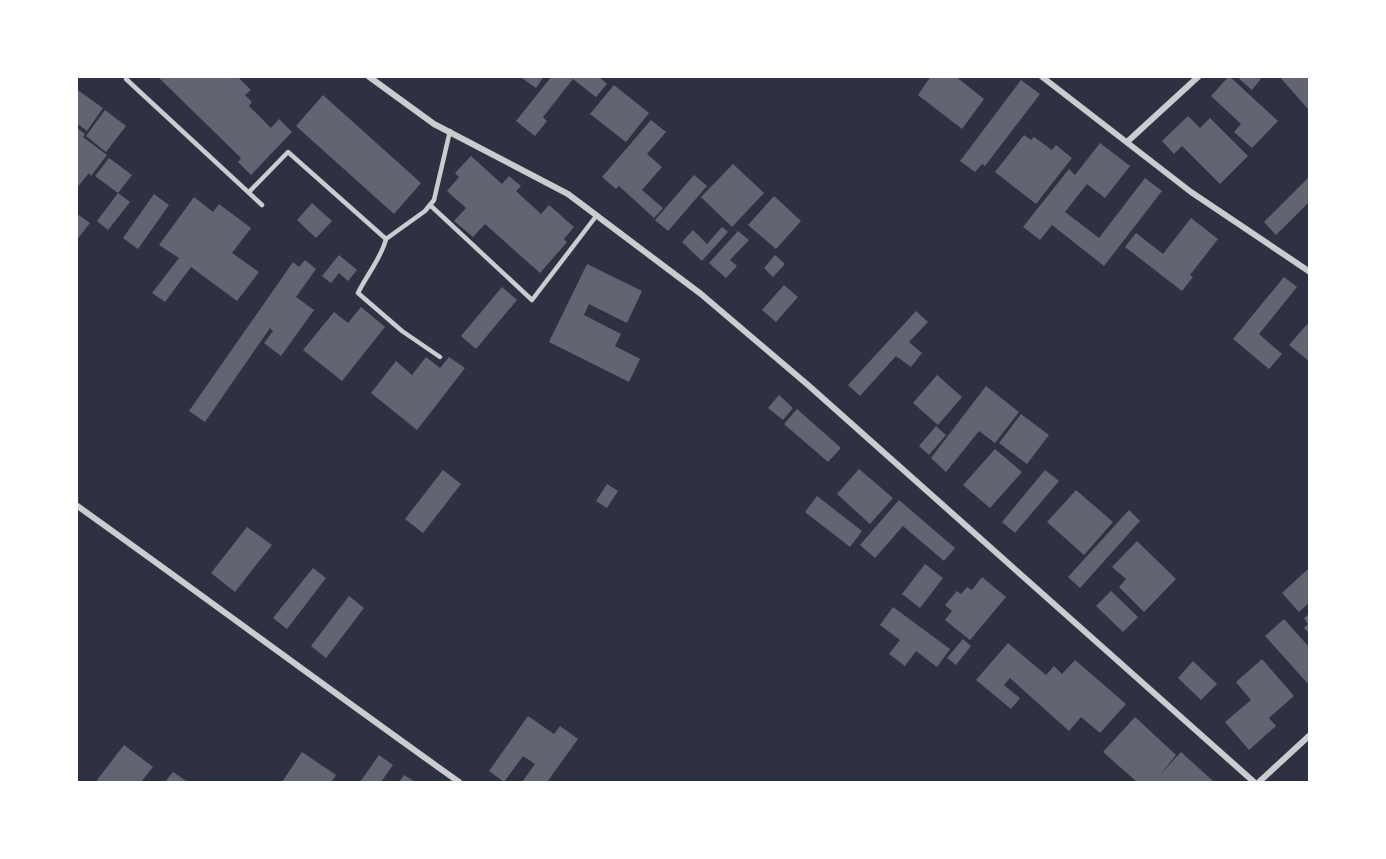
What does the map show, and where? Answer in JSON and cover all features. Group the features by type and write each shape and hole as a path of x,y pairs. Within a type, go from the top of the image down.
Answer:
{"street":[{"path":"368,76 434,124 568,194 701,294 808,385 1254,783"},
{"path":"1041,76 1191,192 1310,272"},
{"path":"1127,142 1198,76"},
{"path":"76,505 459,783"},
{"path":"1259,783 1310,735"}],"lane":[{"path":"128,76 126,79 262,205"},
{"path":"440,357 402,331 358,293 366,276 383,253 386,239 434,200 450,131"},
{"path":"249,192 288,152 386,239"},
{"path":"430,205 531,300 597,215"}],"building":[{"path":"157,76 237,76 251,90 245,95 252,102 249,106 271,128 279,119 292,132 251,175 238,162 241,158"},
{"path":"519,76 544,76 536,88"},
{"path":"552,76 598,76 607,84 596,97 573,79 543,117 547,121 535,136 516,121"},
{"path":"931,76 955,76 984,99 962,129 918,95"},
{"path":"1229,76 1278,121 1252,148 1234,132 1241,124 1211,96"},
{"path":"1236,76 1257,76 1261,79 1252,90"},
{"path":"1279,76 1310,76 1310,107 1308,109"},
{"path":"1021,80 1040,94 985,166 982,164 975,172 960,161"},
{"path":"614,85 649,113 626,142 590,114"},
{"path":"76,89 103,108 87,131 76,123"},
{"path":"323,95 421,183 394,214 296,126"},
{"path":"105,110 126,126 106,152 86,136"},
{"path":"1188,116 1200,128 1210,118 1248,156 1220,184 1182,146 1174,154 1162,141"},
{"path":"651,120 666,132 647,154 662,167 642,190 663,208 654,218 619,186 616,189 602,177"},
{"path":"76,127 85,134 83,137 107,155 91,176 89,173 76,189"},
{"path":"1024,135 1031,140 1034,137 1052,150 1056,145 1072,158 1036,204 995,172"},
{"path":"1100,143 1130,166 1105,198 1087,184 1065,212 1099,238 1145,178 1162,191 1104,266 1052,225 1040,240 1023,227 1069,169 1075,175"},
{"path":"471,156 502,184 509,176 521,186 516,191 541,214 549,205 574,227 564,239 567,242 540,273 485,224 473,237 454,221 466,208 447,191 459,177 455,173"},
{"path":"109,158 132,175 118,193 95,176"},
{"path":"733,164 764,193 732,227 701,197"},
{"path":"694,175 707,186 668,231 655,220"},
{"path":"1310,176 1310,201 1276,235 1264,222"},
{"path":"118,193 130,202 108,230 97,221"},
{"path":"154,194 169,205 138,249 123,238"},
{"path":"774,196 801,221 776,249 748,225"},
{"path":"194,197 213,212 219,204 251,228 232,253 259,272 237,301 191,267 165,302 152,293 179,258 159,245"},
{"path":"312,203 332,221 316,238 297,220"},
{"path":"76,213 90,223 76,241"},
{"path":"1191,218 1218,239 1190,275 1193,277 1182,291 1125,247 1136,233 1163,254"},
{"path":"722,227 728,232 702,261 682,242 693,230 707,244"},
{"path":"738,231 749,240 730,260 737,266 726,278 709,263"},
{"path":"339,255 357,270 348,281 339,273 331,283 322,276"},
{"path":"775,255 785,264 773,277 764,268"},
{"path":"305,260 316,269 296,297 314,310 281,356 264,343 273,331 270,328 205,422 189,411 293,262 299,267"},
{"path":"587,264 642,291 627,323 589,304 584,315 621,334 615,346 640,359 629,382 549,342"},
{"path":"1284,277 1297,287 1259,334 1282,354 1269,369 1233,339"},
{"path":"784,285 798,297 776,322 762,310"},
{"path":"502,287 517,300 476,349 461,336"},
{"path":"361,307 385,327 342,381 303,350 334,312 348,323"},
{"path":"916,311 928,322 909,342 922,353 911,367 896,356 860,396 848,385"},
{"path":"1310,321 1310,362 1289,345"},
{"path":"426,357 440,368 449,357 465,368 417,430 371,393 396,361 412,375"},
{"path":"937,375 962,397 938,425 913,403"},
{"path":"986,386 1019,412 995,443 979,431 946,472 931,458"},
{"path":"779,395 793,408 783,420 768,408"},
{"path":"797,409 841,448 828,462 784,424"},
{"path":"1021,414 1049,435 1027,464 999,443"},
{"path":"936,426 946,435 929,455 919,446"},
{"path":"995,449 1022,472 990,508 963,485"},
{"path":"859,469 893,498 870,524 837,494"},
{"path":"443,470 461,484 423,533 405,519"},
{"path":"1045,470 1059,481 1015,533 1002,522"},
{"path":"607,484 618,491 607,508 596,501"},
{"path":"1076,490 1113,522 1084,555 1047,522"},
{"path":"817,496 862,531 850,547 805,512"},
{"path":"899,500 955,548 944,561 903,526 875,558 860,545"},
{"path":"1129,510 1140,521 1080,588 1068,577"},
{"path":"247,527 272,545 235,592 211,573"},
{"path":"1137,541 1176,579 1144,612 1119,587 1126,579 1112,567"},
{"path":"925,564 943,578 920,608 902,594"},
{"path":"1310,567 1310,602 1299,612 1282,593"},
{"path":"313,568 326,578 287,629 273,618"},
{"path":"982,577 1006,597 970,640 945,620 952,611 945,605 957,591 961,594 967,587 972,590"},
{"path":"1111,591 1138,617 1123,632 1096,606"},
{"path":"349,596 364,608 326,658 311,646"},
{"path":"893,607 950,649 937,667 916,651 905,666 889,654 900,640 880,625"},
{"path":"1310,613 1310,634 1304,628 1308,624 1304,618"},
{"path":"1284,619 1310,648 1310,686 1265,636"},
{"path":"963,639 971,646 956,665 947,658"},
{"path":"1008,643 1046,675 1054,666 1062,674 1075,660 1126,704 1100,733 1081,717 1069,731 1010,678 1004,685 1020,698 1011,709 976,680"},
{"path":"1262,659 1294,696 1269,718 1276,726 1249,750 1225,722 1251,700 1236,682"},
{"path":"1193,661 1217,684 1201,700 1178,678"},
{"path":"528,716 554,734 560,726 578,739 547,782 522,782 535,764 523,756 504,782 489,771"},
{"path":"1135,717 1176,755 1161,774 1181,752 1214,782 1137,782 1103,752"},
{"path":"124,745 153,767 141,782 100,782 97,780"},
{"path":"302,752 336,775 331,782 282,782"},
{"path":"379,755 393,765 381,782 360,782"},
{"path":"173,772 188,782 165,782"},
{"path":"404,775 415,782 399,782"}]}
